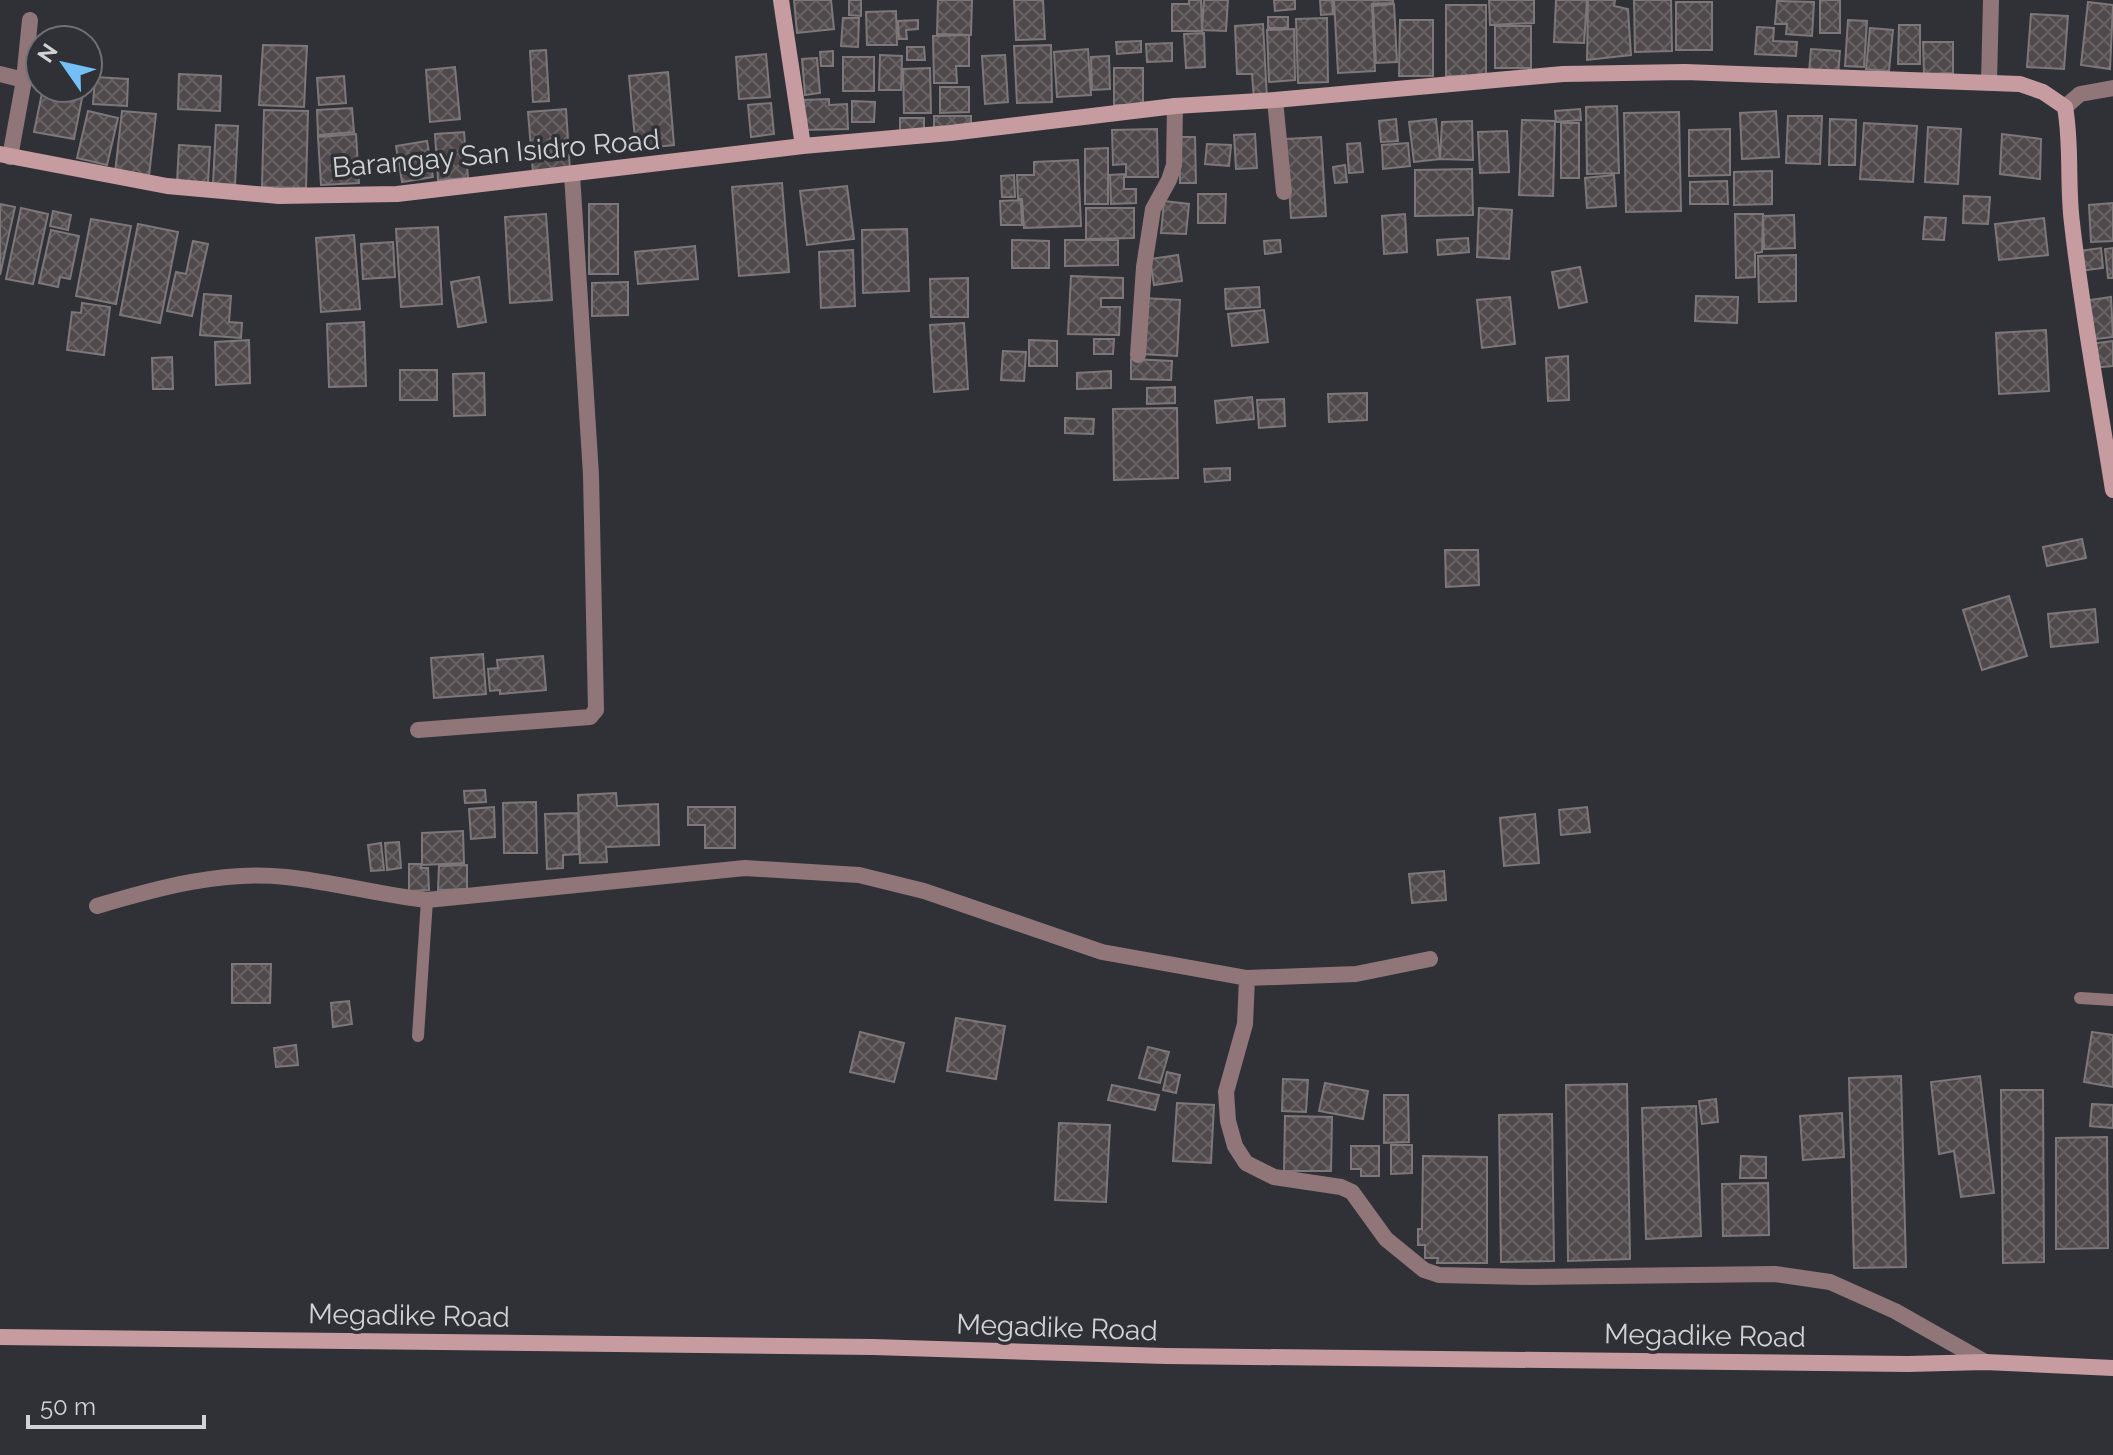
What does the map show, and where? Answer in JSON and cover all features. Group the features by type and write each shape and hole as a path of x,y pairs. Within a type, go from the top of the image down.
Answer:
{"street":[{"path":"781,0 803,146"},
{"path":"1989,82 1991,0"},
{"path":"30,20 30,24"},
{"name":"Barangay San Isidro Road","path":"5,156 167,186 279,196 397,194 1175,106 1563,74 1685,72 2020,84 2043,92 2065,107"},
{"path":"0,74 24,80 5,156"},
{"path":"2113,88 2080,94 2065,107 2070,138 2071,218 2087,344 2113,490"},
{"path":"1275,100 1284,192"},
{"path":"1138,355 1144,267 1153,209 1174,165 1175,106"},
{"path":"418,730 590,717 596,710 591,475 572,174"},
{"path":"97,906 158,888 217,879 283,876 380,895 427,900 745,868 859,875 924,891 1102,952 1247,978 1356,974 1430,959"},
{"path":"1247,978 1245,1024 1226,1092 1228,1121 1235,1146 1246,1163 1274,1177 1341,1187 1352,1192 1386,1239 1424,1270 1439,1275 1530,1277 1775,1274 1830,1282 1895,1311 1985,1362"},
{"name":"Megadike Road","path":"0,1337 873,1347 1166,1356 1908,1364 1985,1362 2113,1368"}],"lane":[{"path":"418,1036 427,900"},
{"path":"2080,998 2113,1000"}],"building":[{"path":"794,0 831,0 834,29 797,33"},
{"path":"849,0 861,0 861,16 849,15"},
{"path":"938,0 972,0 971,35 937,34"},
{"path":"1014,0 1043,0 1045,39 1016,40"},
{"path":"1189,0 1201,0 1202,31 1172,31 1172,4 1189,4"},
{"path":"1204,0 1228,0 1226,31 1202,30"},
{"path":"1274,0 1295,0 1295,9 1275,11"},
{"path":"1320,0 1332,0 1333,14 1321,15"},
{"path":"1334,0 1393,0 1393,3 1372,4 1375,71 1338,73"},
{"path":"1489,0 1534,0 1534,23 1490,25"},
{"path":"1556,0 1587,0 1584,43 1554,42"},
{"path":"1588,0 1615,0 1614,6 1628,9 1631,55 1587,60"},
{"path":"1634,0 1671,0 1672,51 1635,52"},
{"path":"1820,0 1840,0 1840,33 1820,33"},
{"path":"1777,1 1814,2 1812,36 1786,34 1787,24 1775,24"},
{"path":"1676,2 1712,2 1712,50 1676,50"},
{"path":"2088,2 2113,5 2110,69 2081,65"},
{"path":"1394,4 1397,62 1376,63 1373,6"},
{"path":"1446,5 1486,5 1486,76 1446,76"},
{"path":"896,11 897,45 867,45 866,12"},
{"path":"2031,14 2068,16 2064,69 2027,67"},
{"path":"1268,17 1288,17 1288,28 1268,28"},
{"path":"843,18 859,18 858,47 841,46"},
{"path":"1327,18 1328,82 1298,83 1296,19"},
{"path":"918,20 918,29 906,30 907,39 899,39 898,21"},
{"path":"1400,20 1433,20 1433,76 1399,76"},
{"path":"1848,20 1867,21 1864,67 1845,66"},
{"path":"1263,24 1267,99 1254,100 1252,74 1237,74 1235,26"},
{"path":"1899,25 1920,25 1920,64 1898,64"},
{"path":"1495,26 1531,26 1531,68 1495,68"},
{"path":"1757,27 1774,28 1773,41 1797,42 1796,56 1755,54"},
{"path":"1870,28 1893,30 1889,71 1866,69"},
{"path":"1294,29 1295,80 1269,82 1267,30"},
{"path":"1204,33 1205,67 1186,68 1184,34"},
{"path":"969,35 969,66 956,66 957,83 934,83 933,36"},
{"path":"1141,41 1141,52 1117,54 1116,42"},
{"path":"1923,42 1953,42 1953,73 1924,74"},
{"path":"1172,43 1172,61 1147,62 1146,44"},
{"path":"263,45 307,46 304,107 259,105"},
{"path":"1051,45 1052,102 1017,103 1014,46"},
{"path":"907,47 924,47 925,60 907,60"},
{"path":"1088,49 1091,95 1057,97 1054,52"},
{"path":"1811,49 1840,51 1838,75 1809,72"},
{"path":"546,50 549,101 533,102 530,51"},
{"path":"833,51 833,66 821,66 820,52"},
{"path":"766,54 770,97 739,99 736,57"},
{"path":"880,55 902,56 901,90 879,90"},
{"path":"1005,55 1008,102 985,104 982,56"},
{"path":"1109,56 1110,89 1092,90 1091,57"},
{"path":"843,57 874,57 874,91 843,91"},
{"path":"817,58 820,93 805,95 802,59"},
{"path":"455,67 460,119 430,122 426,70"},
{"path":"930,68 931,113 904,113 903,69"},
{"path":"1114,68 1143,68 1143,105 1114,105"},
{"path":"668,72 674,145 636,149 629,76"},
{"path":"179,74 221,76 220,111 178,109"},
{"path":"344,76 346,103 319,105 317,78"},
{"path":"104,78 128,79 127,106 93,104 104,104"},
{"path":"940,87 969,87 969,112 940,113"},
{"path":"829,99 829,105 847,104 848,129 803,130 801,100"},
{"path":"852,101 875,102 874,122 852,122"},
{"path":"771,103 774,134 751,137 748,105"},
{"path":"40,104 81,104 74,139 34,132"},
{"path":"1617,106 1619,173 1587,174 1586,107"},
{"path":"352,108 354,132 318,135 317,110"},
{"path":"566,109 570,170 533,173 528,112"},
{"path":"1580,109 1581,120 1556,122 1555,111"},
{"path":"264,110 308,111 306,188 262,187"},
{"path":"88,111 118,118 107,165 77,158"},
{"path":"122,111 156,114 149,176 115,173"},
{"path":"1776,111 1779,157 1742,159 1740,113"},
{"path":"1679,112 1681,211 1626,212 1624,113"},
{"path":"934,116 971,116 971,129 934,129"},
{"path":"1788,116 1822,116 1820,164 1786,163"},
{"path":"900,118 924,118 924,133 900,133"},
{"path":"1396,119 1398,141 1381,142 1379,121"},
{"path":"1436,119 1440,159 1414,162 1409,122"},
{"path":"1830,119 1856,120 1855,165 1829,165"},
{"path":"1522,120 1555,121 1553,196 1519,195"},
{"path":"1472,121 1473,160 1440,159 1442,122"},
{"path":"1561,123 1579,123 1579,178 1561,178"},
{"path":"1864,123 1917,126 1913,182 1860,179"},
{"path":"216,125 238,126 235,185 213,184"},
{"path":"1928,127 1961,129 1958,184 1925,182"},
{"path":"1157,129 1158,177 1126,177 1126,164 1113,165 1112,130"},
{"path":"1730,129 1730,175 1689,176 1689,130"},
{"path":"1507,131 1509,172 1480,173 1478,132"},
{"path":"464,132 468,178 438,180 435,134"},
{"path":"356,134 359,183 321,185 318,137"},
{"path":"1255,134 1257,168 1236,169 1234,135"},
{"path":"2002,134 2041,139 2040,179 2000,174"},
{"path":"1179,137 1195,137 1196,183 1180,183"},
{"path":"1321,137 1326,216 1291,218 1286,139"},
{"path":"427,141 433,177 402,182 396,146"},
{"path":"1360,143 1363,172 1349,173 1347,144"},
{"path":"1408,143 1410,166 1383,169 1382,145"},
{"path":"1207,144 1231,145 1229,166 1205,164"},
{"path":"179,145 210,147 208,183 177,182"},
{"path":"1108,148 1108,204 1085,204 1085,149"},
{"path":"1078,160 1081,226 1024,228 1017,175 1034,175 1034,162"},
{"path":"1345,165 1347,182 1335,183 1333,167"},
{"path":"1472,169 1473,215 1415,216 1415,170"},
{"path":"1772,171 1772,204 1734,205 1734,172"},
{"path":"1124,174 1124,189 1136,189 1136,203 1111,204 1110,175"},
{"path":"1014,175 1015,197 1002,197 1001,176"},
{"path":"1614,175 1616,206 1587,208 1585,178"},
{"path":"1727,181 1728,204 1690,204 1690,182"},
{"path":"782,183 789,272 739,276 732,187"},
{"path":"847,186 854,239 807,245 800,191"},
{"path":"1198,194 1226,194 1225,223 1198,223"},
{"path":"1964,196 1990,197 1988,224 1963,223"},
{"path":"1021,200 1022,225 1001,225 1000,201"},
{"path":"1164,201 1189,204 1186,234 1161,233"},
{"path":"2113,203 2113,241 2091,242 2089,205"},
{"path":"0,204 15,207 0,275"},
{"path":"589,204 618,204 618,274 589,274"},
{"path":"21,208 48,214 33,284 6,279"},
{"path":"1086,208 1134,208 1134,238 1086,239"},
{"path":"1479,208 1512,210 1509,259 1477,257"},
{"path":"53,211 71,215 68,230 50,226"},
{"path":"546,214 552,300 510,303 505,217"},
{"path":"1405,214 1407,252 1384,254 1382,216"},
{"path":"1735,214 1763,214 1762,252 1755,253 1755,277 1736,278"},
{"path":"1794,215 1795,248 1764,249 1763,216"},
{"path":"1925,217 1946,218 1944,240 1923,239"},
{"path":"2044,218 2048,255 1999,260 1995,224"},
{"path":"91,219 131,226 116,304 76,296"},
{"path":"138,224 178,232 160,323 120,315"},
{"path":"438,227 442,304 401,307 396,229"},
{"path":"907,229 909,291 863,293 862,230"},
{"path":"51,230 79,236 70,279 60,277 58,287 39,283"},
{"path":"354,235 360,309 321,312 316,238"},
{"path":"1468,238 1469,252 1438,255 1437,240"},
{"path":"1012,240 1049,241 1049,268 1012,268"},
{"path":"1065,240 1118,240 1118,265 1065,266"},
{"path":"1280,240 1281,252 1265,254 1264,241"},
{"path":"193,241 208,244 192,316 167,311 176,272 186,274"},
{"path":"393,242 395,277 363,279 361,244"},
{"path":"695,246 698,279 638,284 635,252"},
{"path":"2101,248 2103,268 2080,271 2078,251"},
{"path":"2113,248 2113,278 2108,278 2105,249"},
{"path":"853,250 855,306 821,308 819,252"},
{"path":"1178,255 1182,281 1154,285 1150,259"},
{"path":"1796,255 1796,301 1759,302 1758,256"},
{"path":"1580,267 1587,302 1559,308 1552,272"},
{"path":"1071,276 1123,278 1123,298 1101,298 1101,307 1120,307 1119,335 1068,334"},
{"path":"479,277 486,322 458,327 451,282"},
{"path":"968,278 968,317 931,317 930,279"},
{"path":"628,282 628,315 592,316 592,283"},
{"path":"1259,287 1260,307 1226,309 1225,289"},
{"path":"204,294 231,296 229,322 242,323 241,338 200,335"},
{"path":"1696,296 1738,297 1737,323 1695,321"},
{"path":"1510,297 1515,344 1482,348 1477,300"},
{"path":"2111,297 2113,337 2087,340 2083,301"},
{"path":"1143,298 1180,300 1177,356 1140,354"},
{"path":"82,303 110,307 104,355 67,350 72,312 81,313"},
{"path":"1264,310 1268,342 1232,346 1228,314"},
{"path":"364,322 366,386 329,387 327,324"},
{"path":"964,323 968,389 934,392 930,325"},
{"path":"2046,330 2049,391 1999,394 1996,333"},
{"path":"1094,339 1114,339 1113,354 1094,354"},
{"path":"249,340 250,383 216,385 215,342"},
{"path":"1029,340 1057,341 1057,366 1029,366"},
{"path":"2113,341 2113,366 2092,368 2089,344"},
{"path":"1003,351 1026,352 1024,381 1001,380"},
{"path":"1568,356 1569,400 1548,401 1546,358"},
{"path":"172,357 173,389 153,389 152,358"},
{"path":"1131,359 1172,361 1171,380 1131,379"},
{"path":"400,370 437,370 437,400 400,400"},
{"path":"1111,371 1111,388 1077,389 1077,373"},
{"path":"484,373 485,415 454,416 453,374"},
{"path":"1175,387 1175,403 1147,404 1147,388"},
{"path":"1367,393 1367,420 1329,422 1328,394"},
{"path":"1252,397 1254,419 1217,423 1215,401"},
{"path":"1284,399 1285,426 1259,428 1257,400"},
{"path":"1177,408 1178,478 1114,480 1113,409"},
{"path":"1065,418 1094,419 1093,434 1065,433"},
{"path":"1230,468 1230,480 1205,482 1204,469"},
{"path":"2082,539 2086,558 2047,566 2043,547"},
{"path":"1445,550 1478,550 1479,585 1446,587"},
{"path":"2009,596 2027,656 1982,670 1963,610"},
{"path":"2095,609 2098,642 2051,647 2048,614"},
{"path":"483,654 486,694 434,698 431,658"},
{"path":"543,656 546,690 500,694 500,690 490,691 488,669 498,668 497,660"},
{"path":"485,790 486,802 465,803 464,791"},
{"path":"616,793 617,806 658,804 659,845 606,847 607,862 580,863 578,795"},
{"path":"536,802 537,853 504,853 503,803"},
{"path":"494,807 495,837 471,839 469,809"},
{"path":"688,807 735,807 735,848 705,848 705,825 688,825"},
{"path":"1587,807 1590,832 1561,835 1559,810"},
{"path":"578,813 579,854 563,855 563,868 547,869 545,814"},
{"path":"1535,814 1539,863 1504,866 1500,818"},
{"path":"463,831 464,863 422,865 422,833"},
{"path":"399,842 401,868 387,870 385,843"},
{"path":"381,843 384,870 371,871 368,845"},
{"path":"409,864 421,864 421,868 428,868 429,890 409,891"},
{"path":"467,865 467,889 438,890 439,866"},
{"path":"1444,871 1446,900 1412,903 1409,874"},
{"path":"232,964 271,964 270,1003 232,1003"},
{"path":"349,1001 352,1024 333,1027 331,1003"},
{"path":"956,1018 1005,1026 996,1079 947,1071"},
{"path":"860,1032 904,1043 894,1082 850,1072"},
{"path":"2092,1032 2113,1035 2113,1087 2084,1082"},
{"path":"296,1045 298,1065 276,1067 274,1048"},
{"path":"1148,1047 1169,1052 1160,1083 1139,1078"},
{"path":"1167,1072 1180,1075 1176,1093 1163,1090"},
{"path":"1901,1076 1906,1267 1854,1268 1849,1078"},
{"path":"1980,1076 1994,1193 1961,1197 1954,1151 1939,1154 1931,1082"},
{"path":"1283,1079 1308,1080 1306,1112 1282,1111"},
{"path":"1325,1083 1368,1091 1363,1119 1319,1111"},
{"path":"1627,1084 1630,1259 1568,1261 1566,1085"},
{"path":"1112,1085 1159,1095 1155,1110 1108,1100"},
{"path":"2001,1090 2043,1090 2044,1262 2003,1263"},
{"path":"1384,1095 1408,1095 1409,1142 1384,1143"},
{"path":"1716,1099 1718,1122 1702,1124 1699,1101"},
{"path":"1177,1103 1214,1105 1211,1163 1173,1161"},
{"path":"2092,1104 2113,1105 2113,1128 2090,1126"},
{"path":"1696,1106 1701,1236 1646,1239 1642,1108"},
{"path":"1842,1113 1844,1157 1803,1160 1800,1116"},
{"path":"1552,1114 1554,1261 1501,1262 1499,1115"},
{"path":"1285,1116 1332,1117 1331,1171 1284,1171"},
{"path":"1059,1123 1110,1125 1106,1202 1055,1200"},
{"path":"2107,1137 2108,1248 2056,1249 2056,1138"},
{"path":"1391,1145 1412,1145 1412,1173 1391,1174"},
{"path":"1351,1146 1379,1146 1379,1176 1361,1176 1361,1169 1351,1169"},
{"path":"1423,1156 1487,1157 1487,1263 1437,1263 1438,1258 1425,1258 1425,1245 1418,1245 1418,1229 1422,1229"},
{"path":"1741,1156 1766,1157 1766,1178 1740,1178"},
{"path":"1768,1183 1769,1235 1723,1236 1722,1184"}]}
